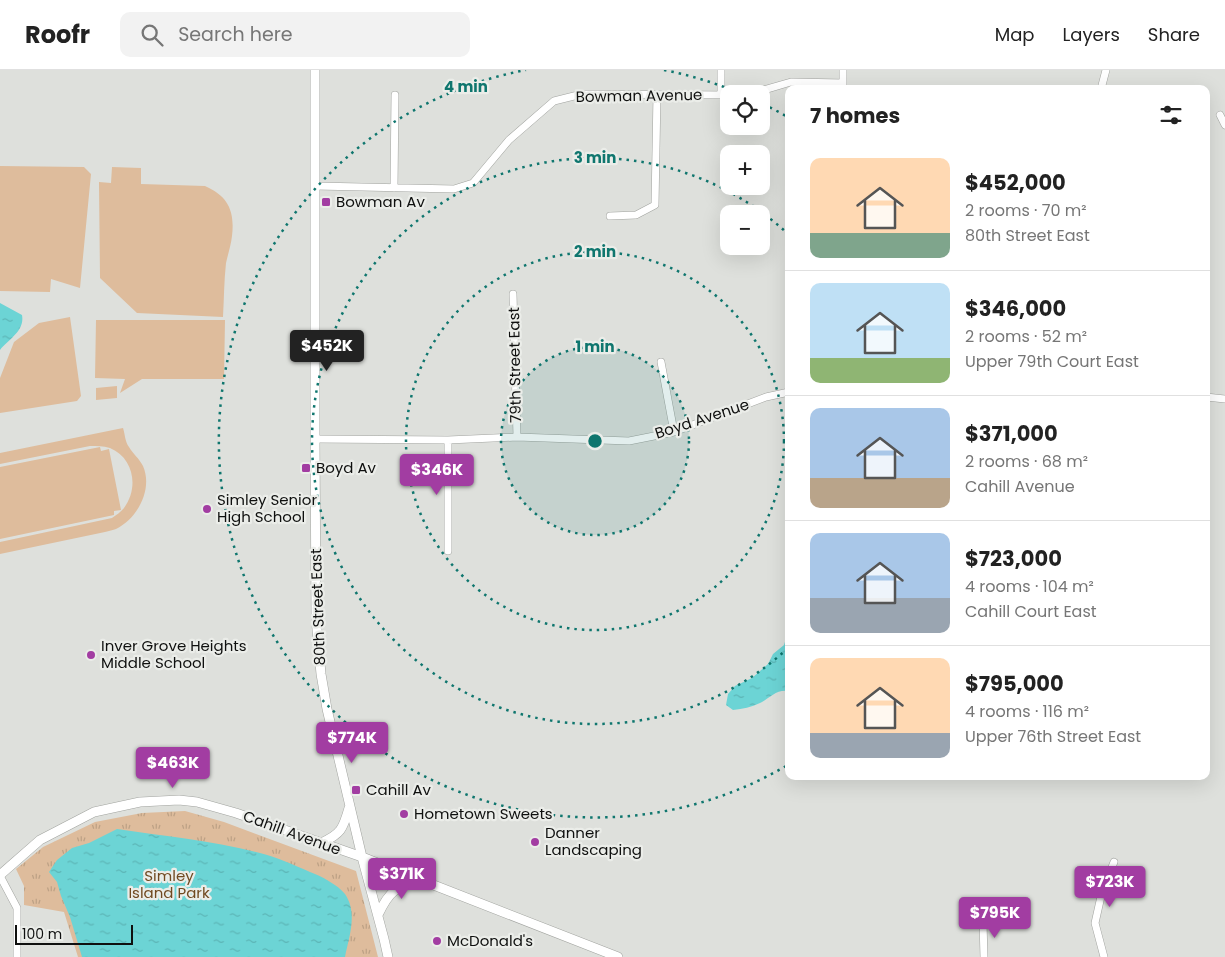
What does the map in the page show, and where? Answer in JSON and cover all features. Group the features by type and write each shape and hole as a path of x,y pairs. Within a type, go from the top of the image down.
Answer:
{"street":[{"name":"80th Street East","path":"315,70 316,618 321,674 327,709 362,858 388,957"},
{"path":"721,70 723,85"},
{"path":"843,70 843,85"},
{"path":"1101,85 1106,70"},
{"path":"770,88 791,82 830,85"},
{"path":"394,188 395,94"},
{"name":"Bowman Avenue","path":"316,186 454,190 473,184 509,140 554,101 582,94 720,95"},
{"path":"610,216 636,215 655,205 657,94"},
{"path":"1220,115 1225,125"},
{"name":"79th Street East","path":"513,294 517,437"},
{"path":"661,362 674,432"},
{"name":"Boyd Avenue","path":"315,439 448,440 517,437 630,441 674,432 766,398 785,393"},
{"path":"1210,397 1225,399"},
{"path":"448,440 448,551"},
{"name":"Cahill Avenue","path":"0,875 40,840 94,812 140,802 179,800 197,802 236,813 362,858 618,957"},
{"path":"321,843 339,833 346,818 349,805"},
{"path":"1104,957 1095,923 1102,892 1114,862"},
{"path":"0,875 17,908 17,957"},
{"path":"378,915 387,897 400,886 423,881"},
{"path":"983,922 984,957"}],"green space":[{"path":"0,166 84,167 91,174 80,288 51,279 50,292 0,291"},
{"path":"112,167 141,168 141,184 205,186 213,190 228,205 233,227 226,263 223,317 137,313 100,278 99,182 111,183"},
{"path":"70,317 81,396 77,401 0,413 0,378 14,342 39,323"},
{"path":"96,320 225,320 224,379 142,379 120,393 125,379 95,378"},
{"path":"117,386 117,398 96,400 96,388"},
{"path":"123,428 128,445 143,466 146,475 145,493 142,502 131,518 116,529 0,554 0,542 112,518 123,509 129,500 132,492 132,474 124,459 107,447 90,446 0,464 0,453"},
{"path":"100,447 101,451 109,449 121,510 114,511 114,515 0,539 0,467"},
{"name":"Simley Island Park","path":"185,811 224,822 356,871 378,957 78,957 64,912 24,905 24,886 16,869 43,847 95,822 142,813"}],"water":[{"path":"0,303 22,315 22,321 19,330 0,350"},
{"path":"785,642 785,691 780,691 753,706 733,710 726,705 728,694 735,686 752,678 768,664 773,654 784,645"},
{"name":"Simley Island Park","path":"117,829 207,842 260,853 285,861 324,878 338,887 349,901 352,917 345,957 82,957 57,882 49,872 57,860 72,848 89,843"}],"place":[{"name":"Bowman Av","path":"326,202"},
{"name":"Boyd Av","path":"306,468"},
{"name":"Simley Senior High School","path":"207,509"},
{"name":"Inver Grove Heights Middle School","path":"91,655"},
{"name":"Cahill Av","path":"356,790"},
{"name":"Hometown Sweets","path":"404,814"},
{"name":"Danner Landscaping","path":"535,842"},
{"name":"McDonald's","path":"437,941"}]}
